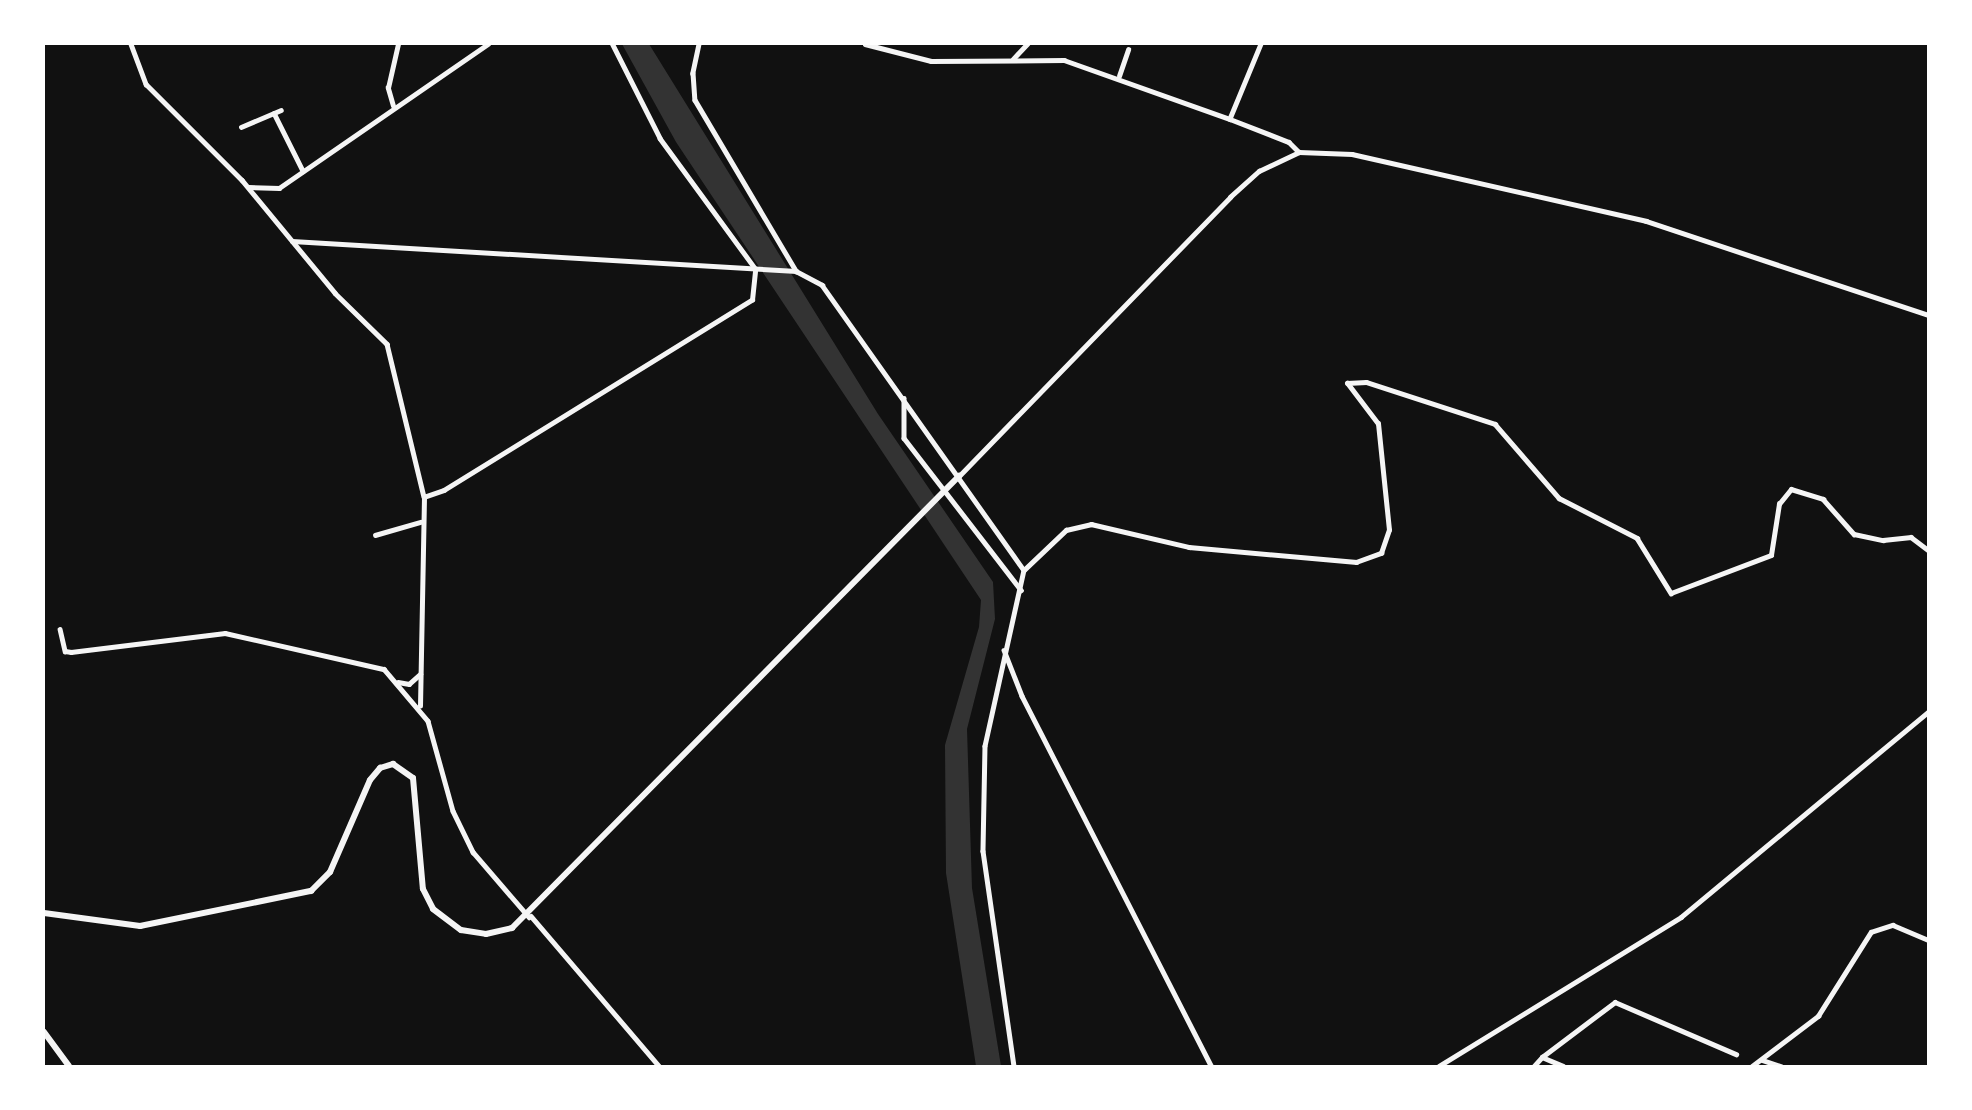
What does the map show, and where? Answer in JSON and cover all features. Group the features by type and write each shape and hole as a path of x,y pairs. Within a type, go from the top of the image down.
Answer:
{"street":[{"path":"132,44 146,84 249,187 292,240 387,344 424,497 420,522 420,706 459,826 482,864 659,1066"},
{"path":"393,106 388,88 398,44"},
{"path":"249,187 279,189 393,106 488,44"},
{"path":"424,497 444,490 745,308 757,287 758,269 660,139 612,44"},
{"path":"699,44 693,73 695,100 796,271"},
{"path":"865,44 931,61 1064,60 1119,76 1289,142 1299,152"},
{"path":"1013,59 1027,44"},
{"path":"1230,119 1261,44"},
{"path":"1119,76 1128,50"},
{"path":"241,127 281,110"},
{"path":"274,113 303,171"},
{"path":"44,914 140,926 311,891 330,872 370,780 380,768 393,764 413,778 421,879 433,909 461,930 486,934 512,928 530,917 1230,197 1259,171 1299,152 1352,154 1646,221 1929,315"},
{"path":"292,240 796,271 822,285 1024,570"},
{"path":"1014,1066 983,851 986,746 1004,648 1021,590 1024,570 1066,530 1091,524 1189,546 1246,548 1345,561 1381,553 1389,530 1378,424 1347,383 1366,382 1495,424 1559,498 1637,538 1671,593 1772,555 1779,504 1791,489 1823,499 1854,534 1883,540 1911,537 1929,550"},
{"path":"904,398 904,438 946,488 1021,590"},
{"path":"375,535 420,522"},
{"path":"60,629 65,651 71,652 243,634 373,664 398,682 420,706"},
{"path":"1004,648 1022,696 1211,1066"},
{"path":"398,682 409,684 420,674"},
{"path":"1439,1066 1681,917 1929,712"},
{"path":"1752,1066 1818,1016 1871,932 1893,925 1929,940"},
{"path":"1534,1066 1615,1002 1736,1054"},
{"path":"44,1032 69,1066"},
{"path":"1542,1058 1563,1066"},
{"path":"1762,1060 1781,1066"}],"shaded area":[{"path":"622,44 649,44 878,414 993,582 995,619 967,729 972,888 1001,1066 976,1066 946,873 945,745 979,627 981,600 676,142"}]}
